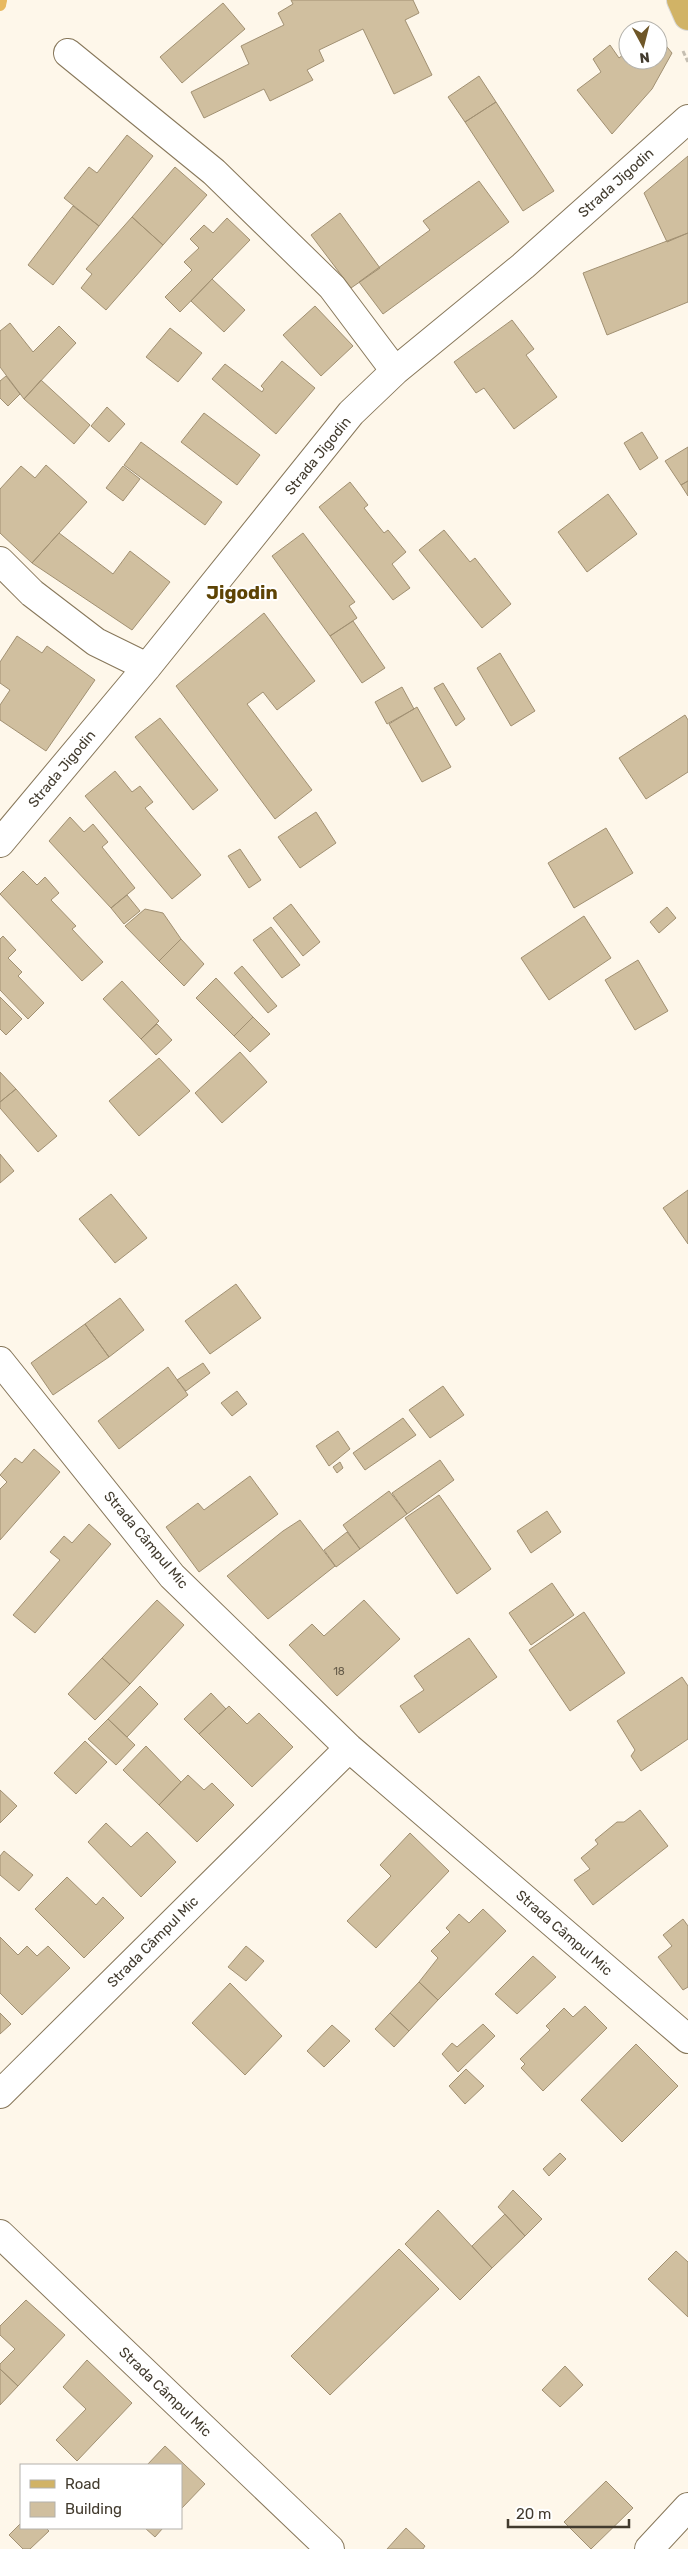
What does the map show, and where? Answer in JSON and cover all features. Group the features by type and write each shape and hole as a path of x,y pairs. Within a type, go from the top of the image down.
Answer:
{"main road":[{"path":"681,0 688,16"}],"street":[{"path":"68,53 214,172 332,287 395,371"},
{"name":"Strada Jigodin","path":"0,843 147,668 352,414 395,371 523,266 688,119"},
{"path":"0,561 32,593 96,642 147,668"},
{"name":"Strada Câmpul Mic","path":"0,1361 172,1576 349,1748 688,2039"},
{"name":"Strada Câmpul Mic","path":"0,2094 349,1748"},
{"name":"Strada Câmpul Mic","path":"0,2234 330,2549"},
{"path":"649,2549 688,2507"}],"building":[{"path":"291,0 413,0 419,13 405,20 432,75 394,94 363,29 319,50 324,61 307,70 313,80 270,101 264,89 204,118 191,92 249,64 241,46 284,25 278,13 293,4"},
{"path":"223,3 245,29 182,83 160,57"},
{"path":"610,45 618,57 618,70 663,70 652,89 612,134 577,90 601,72 593,59"},
{"path":"668,48 672,53 668,60"},
{"path":"479,76 496,102 465,122 448,97"},
{"path":"496,102 554,191 523,211 465,122"},
{"path":"127,135 153,156 99,226 64,198 89,167 97,173"},
{"path":"688,156 688,233 667,242 644,193"},
{"path":"175,167 207,195 163,245 132,217"},
{"path":"479,181 509,222 383,314 359,282 430,230 423,221"},
{"path":"73,206 99,226 53,285 28,265"},
{"path":"340,213 380,268 351,288 311,235"},
{"path":"132,217 163,245 106,310 81,288 92,274 86,269"},
{"path":"227,218 250,240 180,312 165,297 192,270 184,262 199,248 190,239 204,225 213,233"},
{"path":"688,233 688,302 607,335 583,273"},
{"path":"212,279 245,310 224,332 191,301"},
{"path":"315,306 353,346 321,376 283,335"},
{"path":"512,320 534,349 526,355 557,397 514,429 484,388 476,393 454,362"},
{"path":"10,323 33,352 59,326 76,343 24,399 0,367 0,331"},
{"path":"170,328 202,353 178,382 146,357"},
{"path":"282,361 315,388 276,434 212,379 225,364 262,392 264,389 261,386"},
{"path":"6,376 20,394 8,406 0,398 0,381"},
{"path":"41,380 90,425 74,444 24,399"},
{"path":"107,407 125,424 109,442 91,426"},
{"path":"204,413 260,455 237,485 181,442"},
{"path":"642,432 658,458 640,470 624,443"},
{"path":"141,442 222,502 205,525 124,465"},
{"path":"688,447 688,481 681,485 665,461"},
{"path":"46,465 87,502 32,563 0,533 0,489 21,466 35,478"},
{"path":"123,466 140,479 123,501 106,488"},
{"path":"688,481 688,496 681,485"},
{"path":"350,482 368,505 364,508 384,533 388,530 406,552 392,564 410,588 393,600 319,507"},
{"path":"608,494 637,534 587,572 558,532"},
{"path":"444,530 470,562 475,558 511,604 482,628 419,550"},
{"path":"59,533 113,574 130,551 170,582 132,630 32,563"},
{"path":"303,533 355,602 349,606 357,618 330,636 272,556"},
{"path":"264,613 315,681 277,710 263,692 247,704 312,790 275,819 176,686"},
{"path":"353,621 385,668 362,683 330,636"},
{"path":"17,636 42,653 47,646 95,680 46,751 0,720 0,705 10,690 0,683 0,662"},
{"path":"500,653 535,711 511,726 477,668"},
{"path":"443,683 465,719 456,726 434,688"},
{"path":"402,687 414,709 387,724 375,702"},
{"path":"417,707 451,767 422,782 389,724"},
{"path":"685,715 688,720 688,772 646,799 619,758"},
{"path":"160,718 218,790 193,810 135,737"},
{"path":"115,771 132,792 140,786 153,802 145,808 201,875 172,899 85,796"},
{"path":"316,812 336,843 300,868 278,837"},
{"path":"70,817 84,832 93,824 108,842 102,847 135,888 111,908 49,841"},
{"path":"606,828 633,873 574,908 548,863"},
{"path":"240,849 261,880 249,888 228,856"},
{"path":"23,871 37,885 45,877 59,893 51,900 76,926 72,929 103,962 82,981 0,894"},
{"path":"127,895 140,911 124,924 111,908"},
{"path":"291,904 320,942 303,956 273,918"},
{"path":"667,907 676,918 659,933 650,922"},
{"path":"145,909 163,913 181,939 159,961 125,926"},
{"path":"584,916 611,958 549,1000 521,958"},
{"path":"271,927 300,965 282,978 253,940"},
{"path":"3,936 16,950 8,958 22,972 18,976 44,1003 28,1019 0,990 0,939"},
{"path":"181,939 204,964 184,986 159,961"},
{"path":"638,960 668,1011 635,1030 605,980"},
{"path":"242,966 277,1006 268,1013 234,973"},
{"path":"216,978 253,1017 234,1036 196,998"},
{"path":"122,981 159,1021 141,1039 103,999"},
{"path":"0,997 22,1019 6,1035 0,1029"},
{"path":"253,1017 270,1034 250,1052 234,1036"},
{"path":"157,1024 172,1040 156,1055 141,1039"},
{"path":"240,1052 267,1082 222,1123 195,1093"},
{"path":"159,1058 190,1091 139,1136 109,1101"},
{"path":"0,1072 16,1089 0,1102"},
{"path":"16,1089 57,1136 38,1152 0,1108 0,1102"},
{"path":"0,1154 14,1171 0,1183"},
{"path":"688,1190 688,1244 663,1208"},
{"path":"111,1194 147,1238 115,1263 79,1219"},
{"path":"236,1284 261,1318 210,1354 185,1321"},
{"path":"120,1298 144,1330 109,1357 85,1324"},
{"path":"85,1324 109,1357 53,1395 31,1363"},
{"path":"203,1363 210,1373 186,1391 177,1380"},
{"path":"168,1367 188,1395 119,1449 98,1421"},
{"path":"443,1386 464,1415 430,1438 409,1410"},
{"path":"237,1391 247,1404 232,1416 221,1403"},
{"path":"403,1418 416,1435 365,1470 353,1453"},
{"path":"338,1431 350,1449 329,1466 316,1446"},
{"path":"34,1449 60,1472 0,1540 0,1489 7,1482 0,1475 15,1458 22,1463"},
{"path":"440,1460 454,1480 407,1514 392,1493"},
{"path":"340,1462 343,1468 337,1473 333,1467"},
{"path":"250,1476 278,1514 199,1572 166,1527 198,1503 204,1510"},
{"path":"389,1491 407,1514 360,1549 343,1525"},
{"path":"439,1495 491,1569 457,1594 405,1518"},
{"path":"547,1511 561,1532 531,1553 517,1531"},
{"path":"300,1520 335,1566 268,1619 227,1576 283,1531"},
{"path":"89,1524 111,1544 35,1633 13,1615 60,1560 50,1552 64,1536 72,1543"},
{"path":"347,1532 360,1549 336,1567 324,1550"},
{"path":"552,1583 574,1615 531,1645 509,1613"},
{"path":"157,1600 184,1625 130,1684 102,1658"},
{"path":"364,1600 400,1639 337,1696 289,1645 312,1624 324,1636"},
{"path":"584,1612 625,1673 570,1711 529,1650"},
{"path":"469,1638 497,1677 419,1733 400,1706 424,1690 414,1676"},
{"path":"102,1658 130,1684 95,1720 68,1694"},
{"path":"682,1677 688,1686 688,1739 641,1771 631,1756 635,1750 617,1721"},
{"path":"140,1686 158,1704 127,1737 108,1719"},
{"path":"211,1693 226,1709 199,1734 184,1719"},
{"path":"229,1706 247,1724 259,1713 293,1747 252,1787 199,1734"},
{"path":"108,1719 135,1745 116,1765 88,1739"},
{"path":"85,1741 107,1762 76,1794 54,1773"},
{"path":"146,1746 181,1782 159,1805 123,1770"},
{"path":"188,1775 204,1790 212,1783 234,1805 197,1842 159,1805"},
{"path":"0,1790 17,1806 0,1823"},
{"path":"640,1810 668,1846 593,1905 574,1880 590,1869 581,1858 598,1844 595,1840 617,1822 624,1822"},
{"path":"106,1823 131,1847 147,1832 176,1862 141,1897 88,1842"},
{"path":"410,1833 449,1871 376,1948 347,1921 391,1876 380,1865"},
{"path":"4,1851 33,1875 19,1891 0,1875 0,1856"},
{"path":"67,1877 96,1905 103,1897 124,1918 84,1958 35,1909"},
{"path":"483,1909 506,1931 438,2000 419,1982 438,1958 431,1951 450,1932 446,1928 459,1914 469,1923"},
{"path":"683,1919 688,1926 688,1987 683,1990 658,1957 672,1946 663,1935"},
{"path":"0,1937 18,1955 27,1946 37,1956 48,1946 70,1968 22,2015 0,1993"},
{"path":"246,1946 264,1961 246,1981 228,1967"},
{"path":"533,1956 556,1977 517,2014 495,1994"},
{"path":"419,1982 438,2000 409,2031 390,2013"},
{"path":"230,1983 282,2036 245,2075 192,2023"},
{"path":"585,2006 607,2028 543,2091 521,2068 525,2064 520,2059 550,2030 546,2026 564,2008 573,2017"},
{"path":"0,2013 11,2024 0,2034"},
{"path":"390,2013 409,2031 394,2047 375,2029"},
{"path":"483,2024 495,2036 458,2072 442,2054 452,2043 457,2047"},
{"path":"332,2025 350,2041 324,2067 307,2051"},
{"path":"636,2044 678,2086 622,2142 581,2100"},
{"path":"466,2069 484,2086 465,2104 449,2086"},
{"path":"560,2153 566,2159 549,2176 543,2169"},
{"path":"513,2190 542,2219 525,2236 498,2207"},
{"path":"438,2210 492,2268 460,2300 405,2244"},
{"path":"505,2214 525,2236 492,2268 472,2246"},
{"path":"399,2249 439,2289 330,2395 291,2356"},
{"path":"676,2251 688,2262 688,2317 648,2279"},
{"path":"26,2300 65,2335 18,2386 0,2369 0,2364 15,2349 0,2335 0,2326"},
{"path":"87,2360 132,2403 77,2461 56,2440 86,2409 63,2387"},
{"path":"565,2366 583,2385 560,2407 542,2390"},
{"path":"0,2369 18,2386 0,2405"},
{"path":"165,2446 205,2484 182,2508 182,2464 148,2464"},
{"path":"606,2481 633,2508 591,2549 564,2522"},
{"path":"20,2524 20,2529 47,2529 49,2531 30,2549 23,2549 9,2535"},
{"path":"406,2528 425,2546 423,2549 387,2549"},
{"path":"146,2529 162,2529 155,2537"}],"waterway":[{"path":"0,5 1,0"}],"district":[{"name":"Jigodin","path":"242,592"}]}
